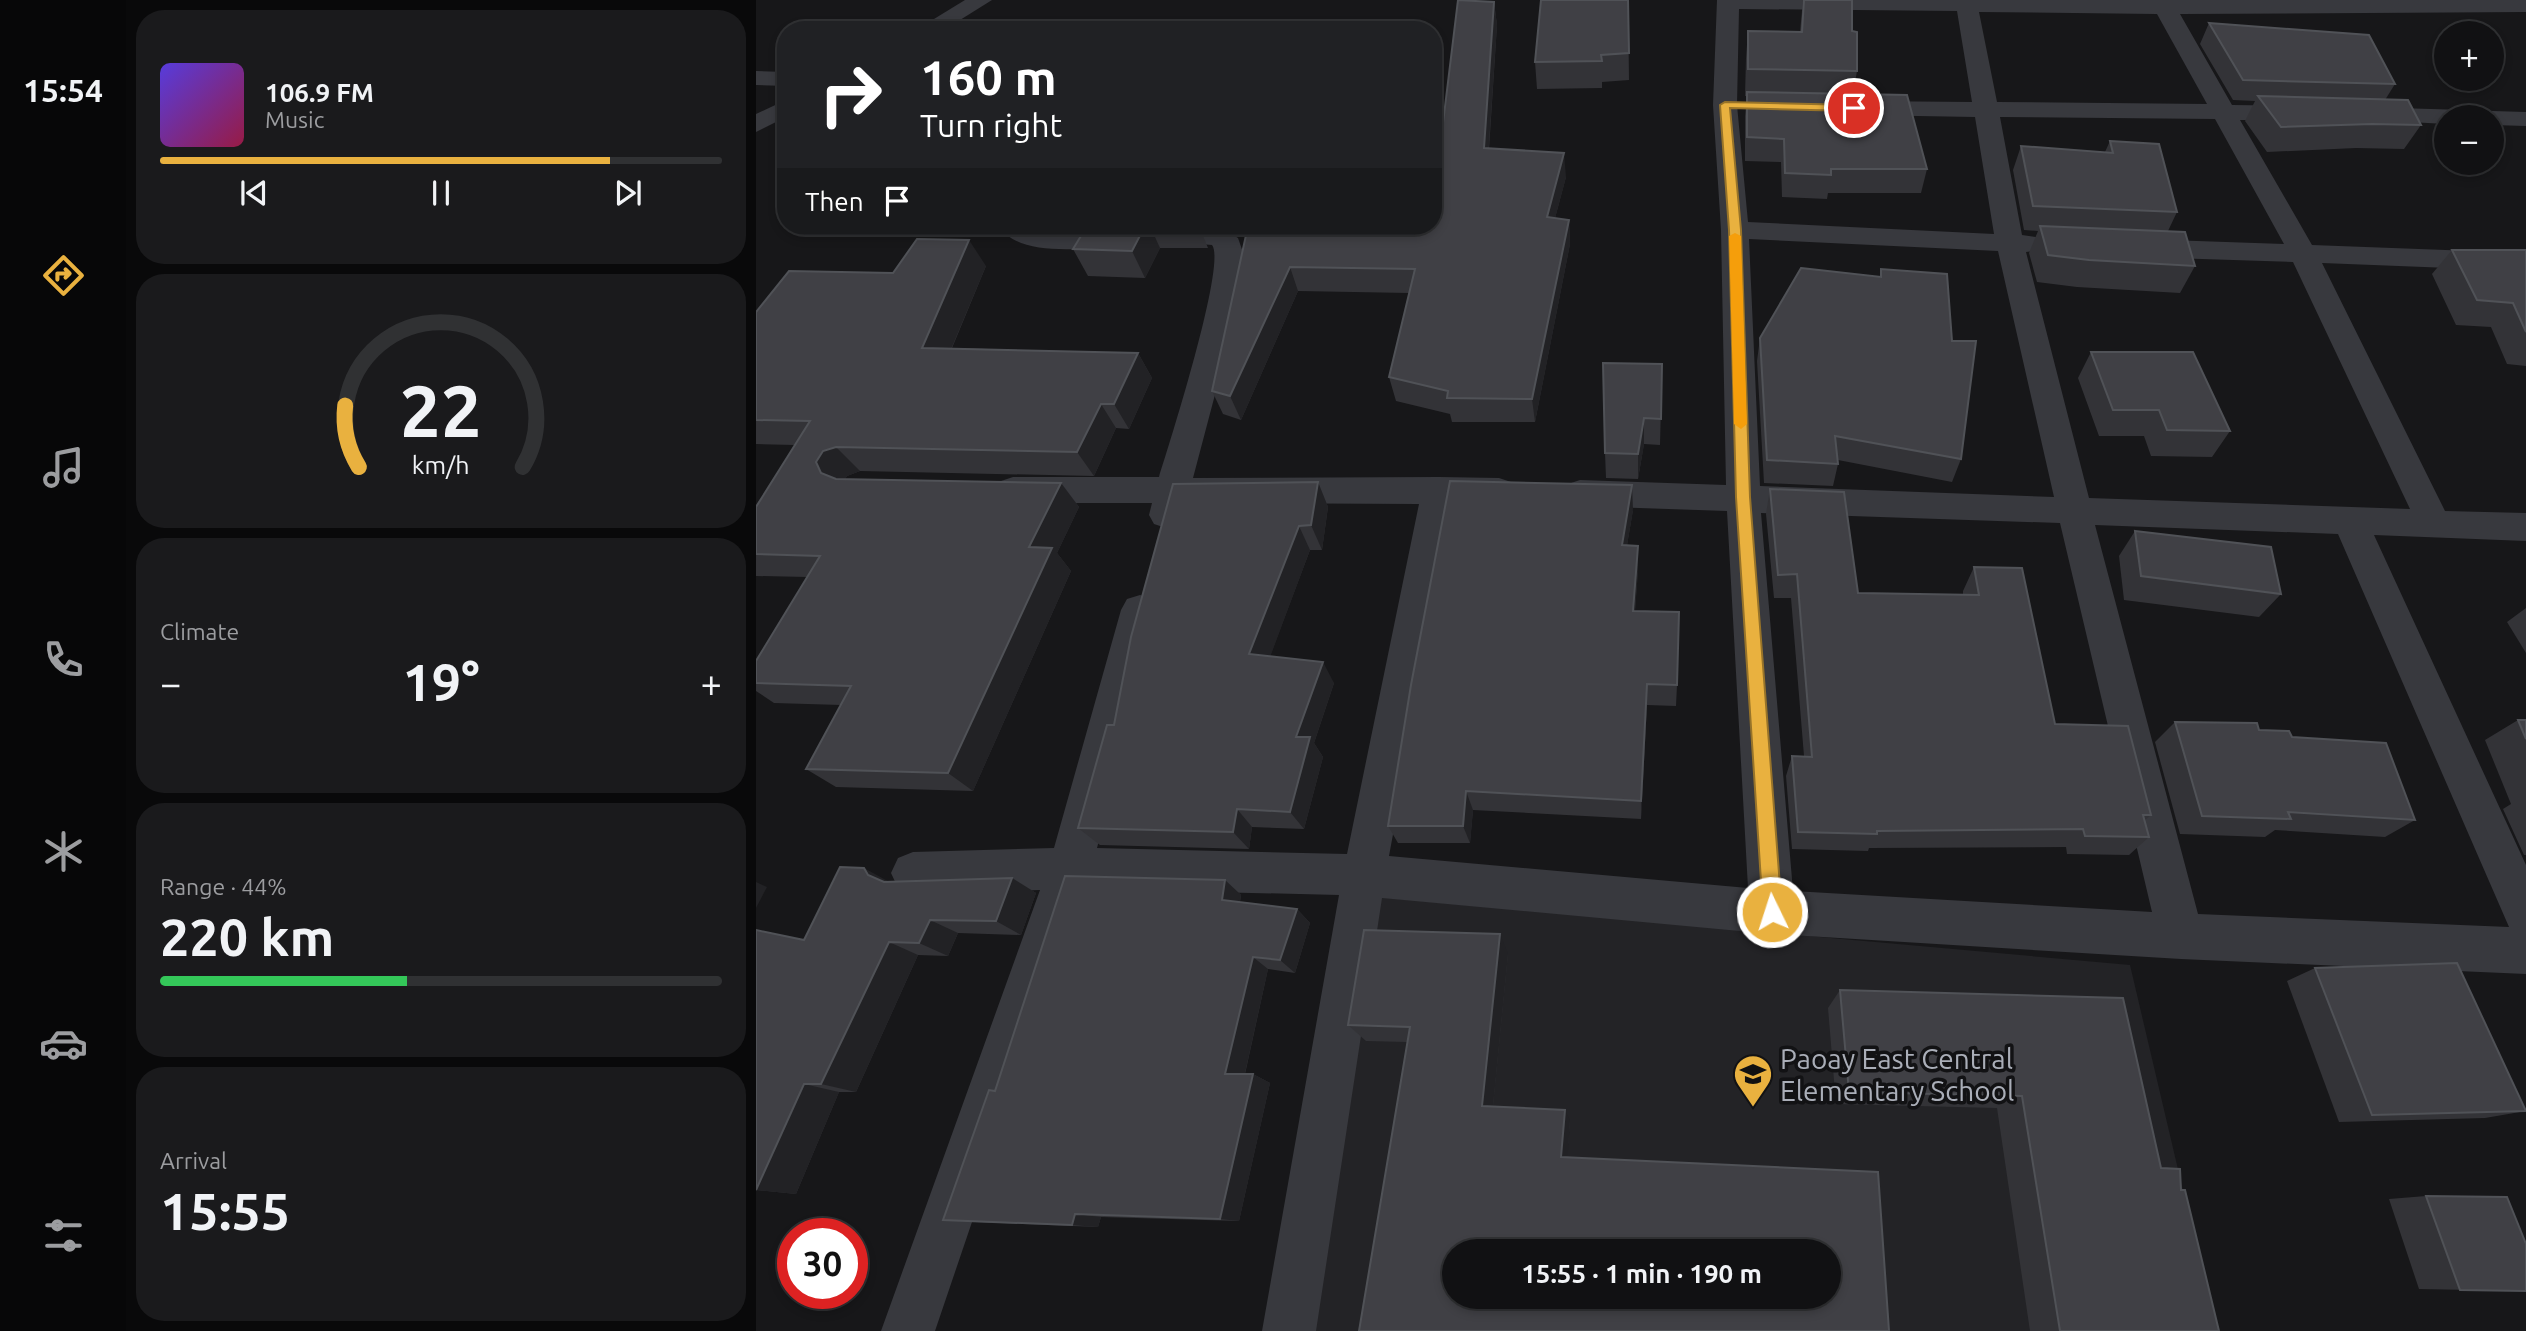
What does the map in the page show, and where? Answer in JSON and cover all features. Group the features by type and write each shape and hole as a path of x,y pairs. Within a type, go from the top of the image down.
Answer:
{"street":[{"path":"943,21 981,0"},
{"path":"1772,912 1743,497 1735,230 1738,105 1728,1 1967,5 2524,4"},
{"path":"2163,4 2303,254 2434,524"},
{"path":"1967,5 1984,111 2010,243 2123,712 2181,936"},
{"path":"756,78 777,79"},
{"path":"1834,107 1984,111 2222,110 2434,116"},
{"path":"756,124 777,112"},
{"path":"2504,118 2526,119"},
{"path":"1735,230 2066,245"},
{"path":"1021,235 1041,239 1126,235"},
{"path":"908,1331 1070,868 1219,321 1231,258 1228,244 1219,237 1194,235"},
{"path":"2108,247 2526,262"},
{"path":"982,489 1542,492 1743,497 2077,513 2526,527"},
{"path":"1289,1331 1364,875 1438,490"},
{"path":"2350,520 2526,915"},
{"path":"913,873 1070,868 1364,875 1772,912 2181,936 2526,951"}],"shaded area":[{"name":"Paoay East Central Elementary School","path":"1377,897 2130,965 2216,1331 1306,1331"}],"building":[{"path":"1458,0 1494,2 1484,148 1564,153 1547,217 1569,220 1532,399 1447,398 1448,391 1389,377 1415,269 1290,267 1230,396 1212,391 1246,235 1442,235 1442,131"},
{"path":"1541,0 1628,0 1629,53 1601,55 1602,61 1535,62"},
{"path":"1804,0 1852,0 1852,31 1857,32 1857,71 1748,69 1748,31 1802,32"},
{"path":"2209,23 2369,35 2395,84 2243,80"},
{"path":"1747,92 1907,95 1927,169 1831,169 1831,175 1785,173 1784,139 1747,137"},
{"path":"2258,96 2408,100 2421,125 2281,127"},
{"path":"2110,141 2159,144 2177,212 2033,206 2021,146 2113,153"},
{"path":"2040,226 2185,232 2195,266 2048,255"},
{"path":"1082,235 1140,235 1132,251 1073,249"},
{"path":"917,239 969,240 922,348 1138,353 1114,404 1101,404 1077,452 836,447 823,451 816,462 821,473 836,479 1061,483 1029,547 1052,548 948,773 806,769 851,686 756,683 756,661 820,556 756,554 756,507 810,421 756,420 756,312 789,271 893,273"},
{"path":"2452,250 2526,250 2526,332 2513,303 2477,300"},
{"path":"1801,268 1881,277 1881,269 1947,274 1952,341 1976,341 1961,459 1835,436 1838,464 1767,460 1760,338"},
{"path":"2091,352 2193,352 2230,431 2167,430 2159,410 2113,410"},
{"path":"1603,363 1662,364 1661,419 1644,418 1638,454 1605,453"},
{"path":"1450,481 1632,485 1622,545 1638,546 1633,611 1679,612 1677,685 1647,684 1641,801 1466,791 1463,826 1388,826 1411,685"},
{"path":"1318,482 1311,525 1299,526 1249,654 1323,662 1296,737 1310,737 1290,812 1237,809 1233,832 1078,828 1107,725 1114,725 1131,637 1173,484"},
{"path":"1770,489 1844,492 1858,593 1979,595 1974,567 2022,568 2055,724 2128,726 2151,815 2143,815 2149,837 2085,836 2083,829 1877,831 1877,834 1798,832 1792,756 1812,757 1797,574 1778,575"},
{"path":"2135,531 2271,547 2281,594 2141,576"},
{"path":"2518,720 2526,720 2526,739"},
{"path":"2175,722 2257,723 2259,730 2289,731 2292,737 2386,743 2415,820 2288,812 2291,819 2202,816"},
{"path":"840,867 864,868 868,875 884,882 1012,878 996,921 930,920 919,943 889,942 821,1084 804,1084 756,1190 756,930 804,940"},
{"path":"1065,876 1225,880 1222,900 1297,909 1280,960 1253,957 1225,1074 1253,1074 1220,1219 1075,1214 1072,1225 943,1220 989,1090 995,1091"},
{"path":"1364,930 1500,934 1482,1106 1565,1110 1561,1157 1878,1172 1889,1331 1359,1331 1410,1027 1348,1025"},
{"path":"2457,963 2526,1111 2372,1115 2315,968"},
{"path":"1840,990 2123,998 2161,1168 2180,1169 2181,1190 2185,1190 2219,1331 2060,1331 2022,1096 1849,1092"},
{"path":"2426,1196 2507,1197 2526,1244 2526,1291 2460,1290"}],"slow traffic":[{"path":"1735,236 1741,424"}],"place":[{"name":"Paoay East Central Elementary School","path":"1753,1108"}],"route":[{"path":"1772,912 1743,497 1735,230 1725,105 1854,108"}]}
